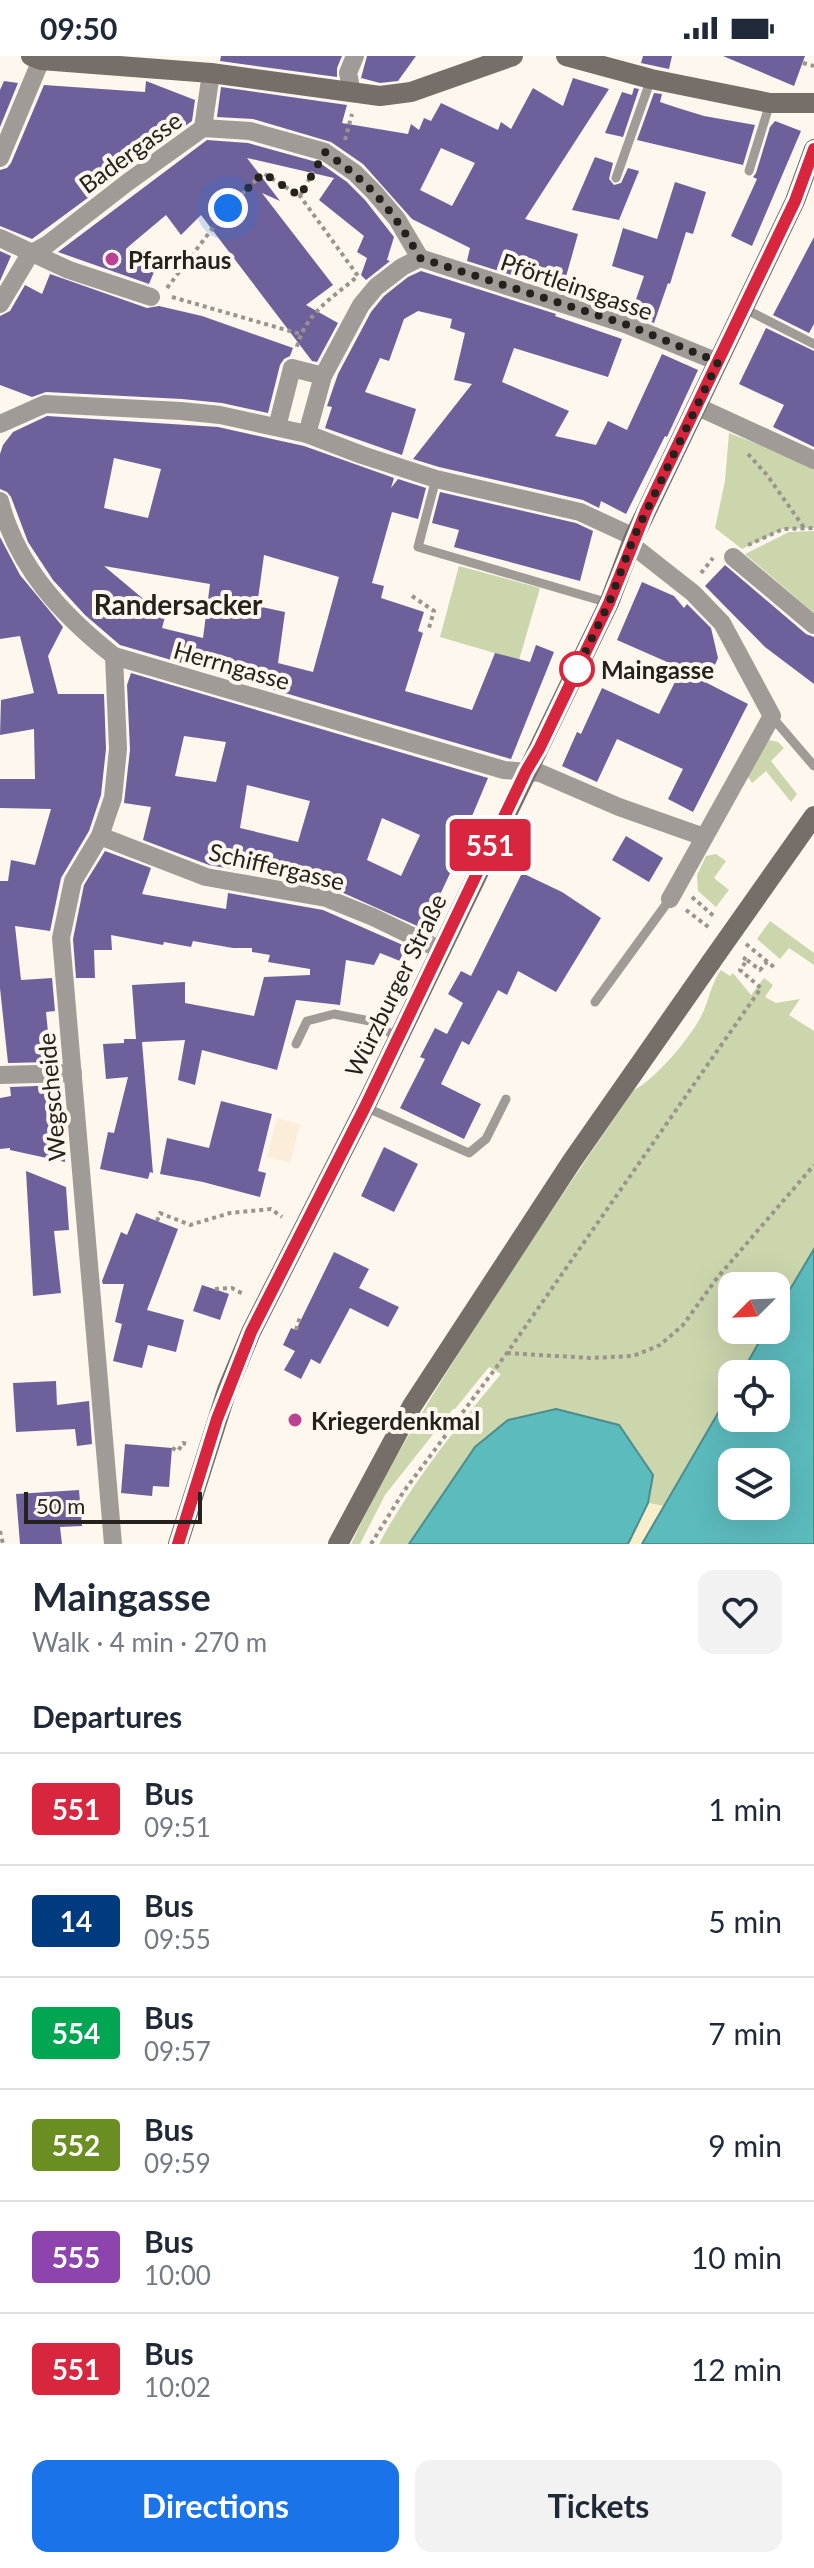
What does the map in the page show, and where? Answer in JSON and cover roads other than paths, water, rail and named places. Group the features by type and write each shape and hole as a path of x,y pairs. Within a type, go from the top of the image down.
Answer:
{"street":[{"path":"354,92 348,73 355,56"},
{"path":"0,158 36,58 211,73 380,96 411,92 513,56"},
{"path":"566,56 651,79 770,103 814,103"},
{"path":"203,128 211,73"},
{"name":"Badergasse","path":"0,304 30,254 203,128 250,131 325,152 355,173 374,192 397,219 420,258"},
{"name":"Würzburger Straße","path":"178,1544 212,1433 245,1346 365,1107 609,603 633,541 795,201 814,149"},
{"path":"0,238 69,270 151,297"},
{"path":"307,434 323,376 361,305 376,287 420,258"},
{"name":"Pförtleinsgasse","path":"420,258 625,324 718,362"},
{"path":"277,427 292,368 323,376"},
{"path":"0,424 45,404 220,415 307,434 436,479 580,512 633,541 693,593 722,623 772,716 670,899"},
{"path":"696,406 814,460"},
{"name":"Herrngasse","path":"0,501 14,537 50,598 114,656 504,770 540,773 619,807 704,837"},
{"path":"733,557 814,625"},
{"name":"Wegscheide","path":"113,1544 61,938 73,881 100,836 113,798 118,749 114,656"},
{"path":"338,1544 412,1406 572,1161 814,816"},
{"name":"Schiffergasse","path":"100,836 206,877 326,898 441,950"},
{"path":"0,1075 73,1073"}],"lane":[{"path":"616,178 651,79"},
{"path":"749,171 770,103"},
{"path":"743,308 814,344"},
{"path":"436,479 418,547 609,603"},
{"path":"772,716 814,766"},
{"path":"595,1002 670,899"},
{"path":"296,1044 307,1021 334,1014 370,1021 397,1037"},
{"path":"365,1107 469,1153 486,1139 506,1099"}],"water":[{"path":"814,1249 814,1544 642,1544 718,1413 718,1432 790,1432 790,1360 749,1360 758,1344 790,1344 790,1289"},
{"path":"556,1409 619,1425 653,1475 648,1503 628,1544 409,1544 475,1447 508,1420"}],"place":[{"name":"Pfarrhaus","path":"112,259"},
{"name":"Maingasse","path":"577,669"},
{"name":"Kriegerdenkmal","path":"295,1420"}],"district":[{"name":"Randersacker","path":"178,604"}]}
